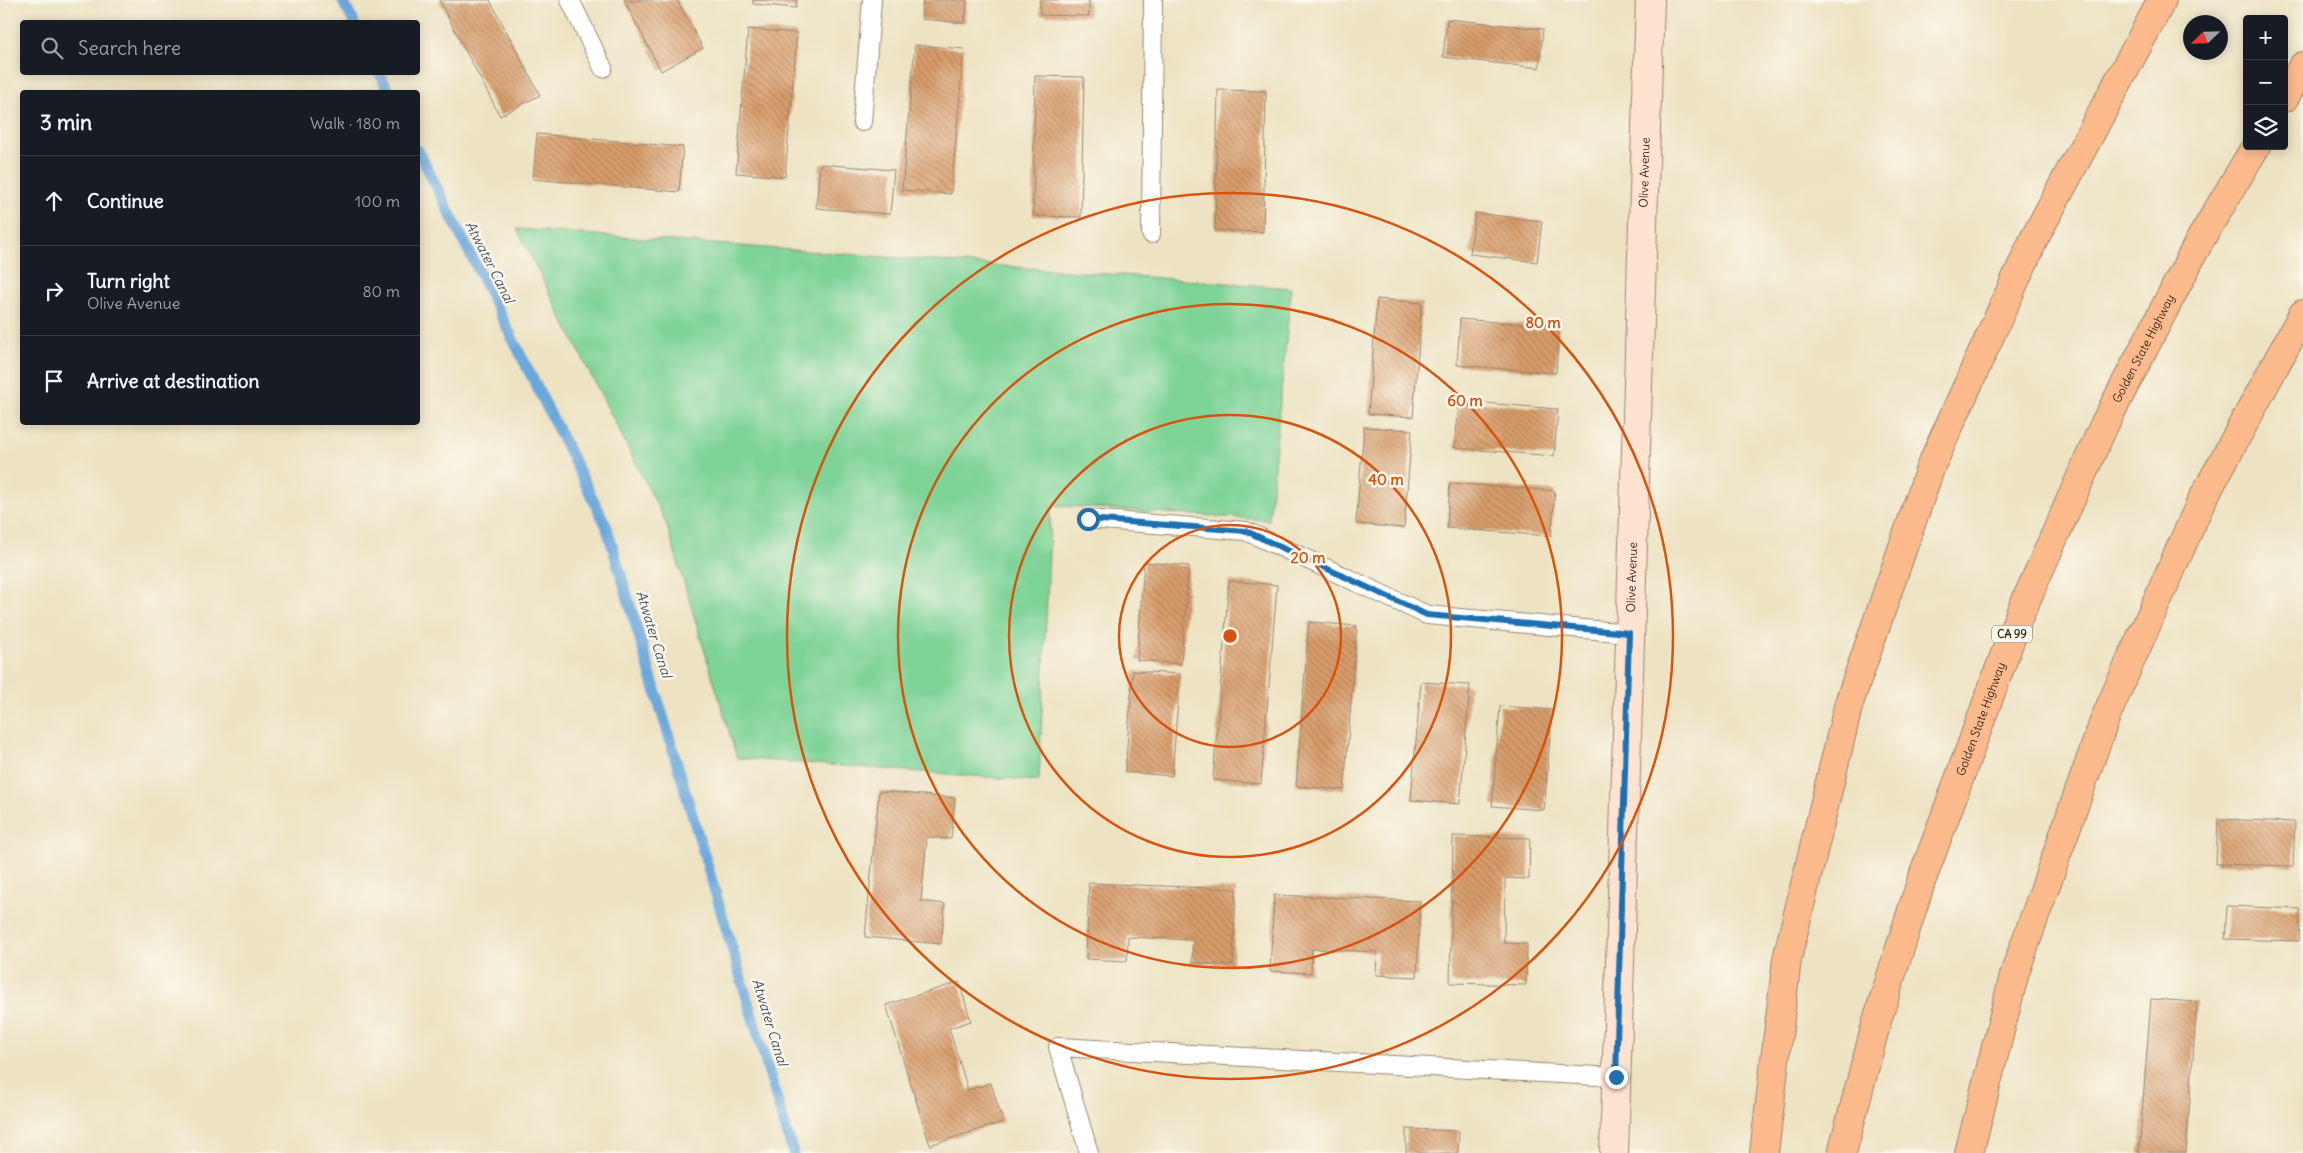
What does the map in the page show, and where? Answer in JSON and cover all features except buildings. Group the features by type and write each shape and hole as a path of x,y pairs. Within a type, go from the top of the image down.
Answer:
{"highway":[{"path":"1764,1153 1787,959 1849,703 1931,466 2034,239 2162,0"},
{"path":"2288,91 2303,66"},
{"name":"Golden State Highway","path":"1842,1153 1878,1017 1921,882 2019,616 2104,426 2200,240 2254,150"},
{"path":"1969,1153 2014,972 2106,716 2201,502 2303,314"}],"main road":[{"name":"Olive Avenue","path":"1614,1153 1650,0"}],"lane":[{"path":"570,0 604,68"},
{"path":"862,122 872,0"},
{"path":"1150,234 1153,0"},
{"path":"1088,519 1246,531 1427,615 1629,633"},
{"path":"1089,1153 1058,1046 1616,1077"}],"green space":[{"path":"517,229 1291,288 1269,520 1051,505 1039,781 737,758 666,523"}],"waterway":[{"name":"Atwater Canal","path":"342,0 353,20"},
{"name":"Atwater Canal","path":"380,75 388,90"},
{"name":"Atwater Canal","path":"420,154 606,525 793,1153"}],"route":[{"path":"1088,519 1246,531 1427,615 1629,633 1616,1077"}]}
